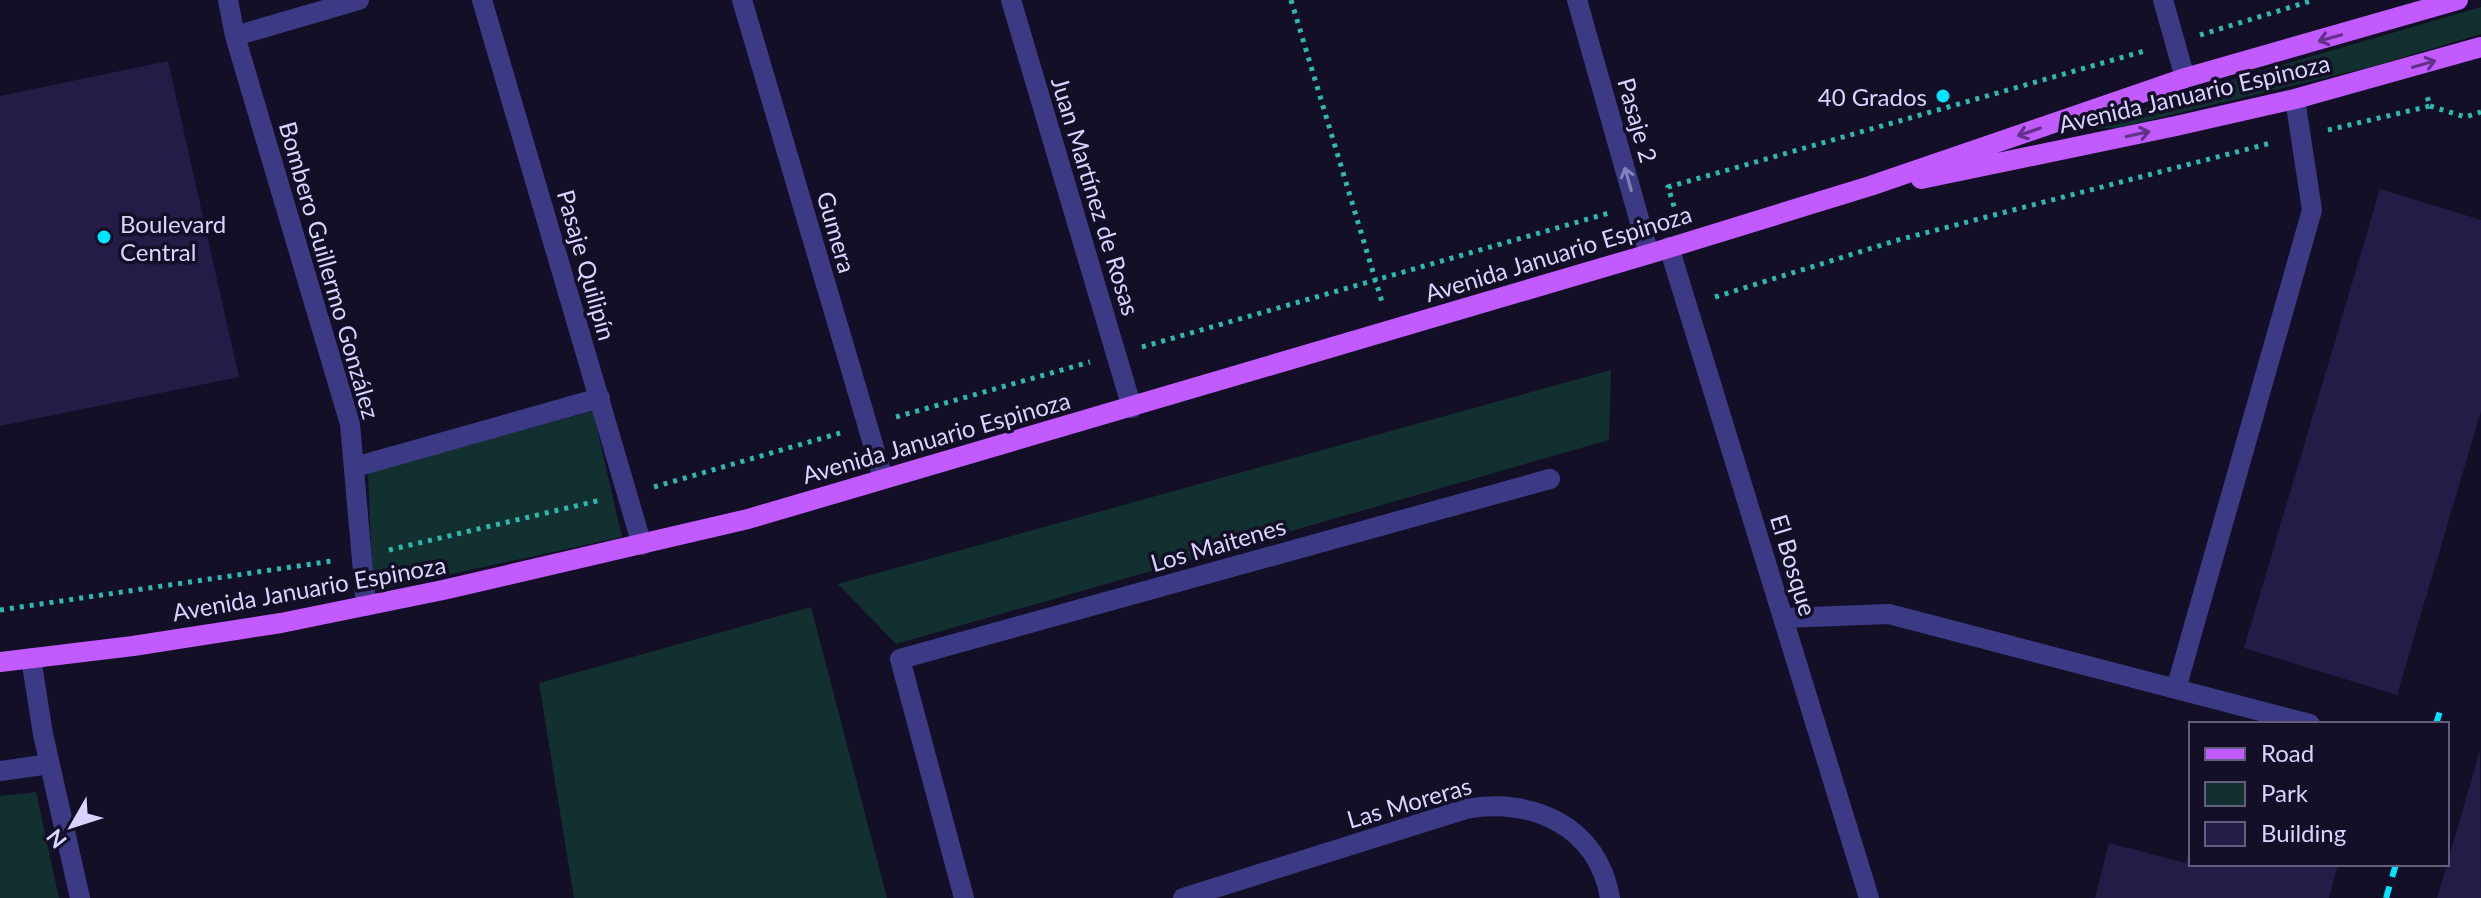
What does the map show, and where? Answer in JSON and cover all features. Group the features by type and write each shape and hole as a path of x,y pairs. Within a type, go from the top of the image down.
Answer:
{"main road":[{"name":"Avenida Januario Espinoza","path":"0,662 133,646 281,623 748,519 1649,254 1870,186 2185,78 2456,0"},
{"name":"Avenida Januario Espinoza","path":"1870,186 1969,171 2295,99 2481,47"}],"street":[{"name":"Bombero Guillermo González","path":"228,0 235,36 350,424 366,606"},
{"path":"235,36 359,0"},
{"name":"Pasaje Quilipín","path":"482,0 642,545"},
{"name":"Gumera","path":"742,0 883,478"},
{"name":"Juan Martínez de Rosas","path":"1011,0 1132,408"},
{"name":"Pasaje 2","path":"1577,0 1649,254"},
{"path":"2163,0 2185,78"},
{"path":"2176,689 2312,210 2295,99"},
{"name":"El Bosque","path":"1677,245 1783,618 1869,898"},
{"path":"355,467 600,398"},
{"name":"Los Maitenes","path":"964,898 900,659 1550,479"},
{"path":"1783,618 1889,614 2302,722"},
{"path":"31,658 50,764 80,898"},
{"path":"0,771 50,764"},
{"name":"Las Moreras","path":"1183,898 1466,809 1507,805 1547,816 1586,845 1600,865 1610,898"}],"path":[{"path":"1291,0 1390,330"},
{"path":"1677,245 1668,187 2314,0"},
{"path":"2418,65 2430,106"},
{"path":"1706,300 1898,240 2300,136 2430,106 2465,117 2481,112"}],"green space":[{"path":"2481,7 2481,34 2374,66 2117,128 2092,129 2192,91"},
{"path":"1611,370 1609,440 896,644 838,584"},
{"path":"593,411 622,537 373,591 368,472"},
{"path":"811,607 887,898 574,898 539,683"},
{"path":"36,792 59,898 0,898 0,796"}],"building":[{"name":"Boulevard Central","path":"168,61 239,377 0,426 0,96"},
{"path":"2380,189 2481,220 2481,411 2397,695 2244,648"},
{"path":"2480,750 2481,898 2437,898 2446,866 2449,866"},
{"path":"2109,843 2186,863 2189,853 2189,866 2337,866 2329,898 2095,898"}],"railway":[{"path":"2437,722 2442,705"},
{"path":"2386,898 2395,866"}],"place":[{"name":"40 Grados","path":"1943,96"},
{"name":"Boulevard Central","path":"104,237"}]}
